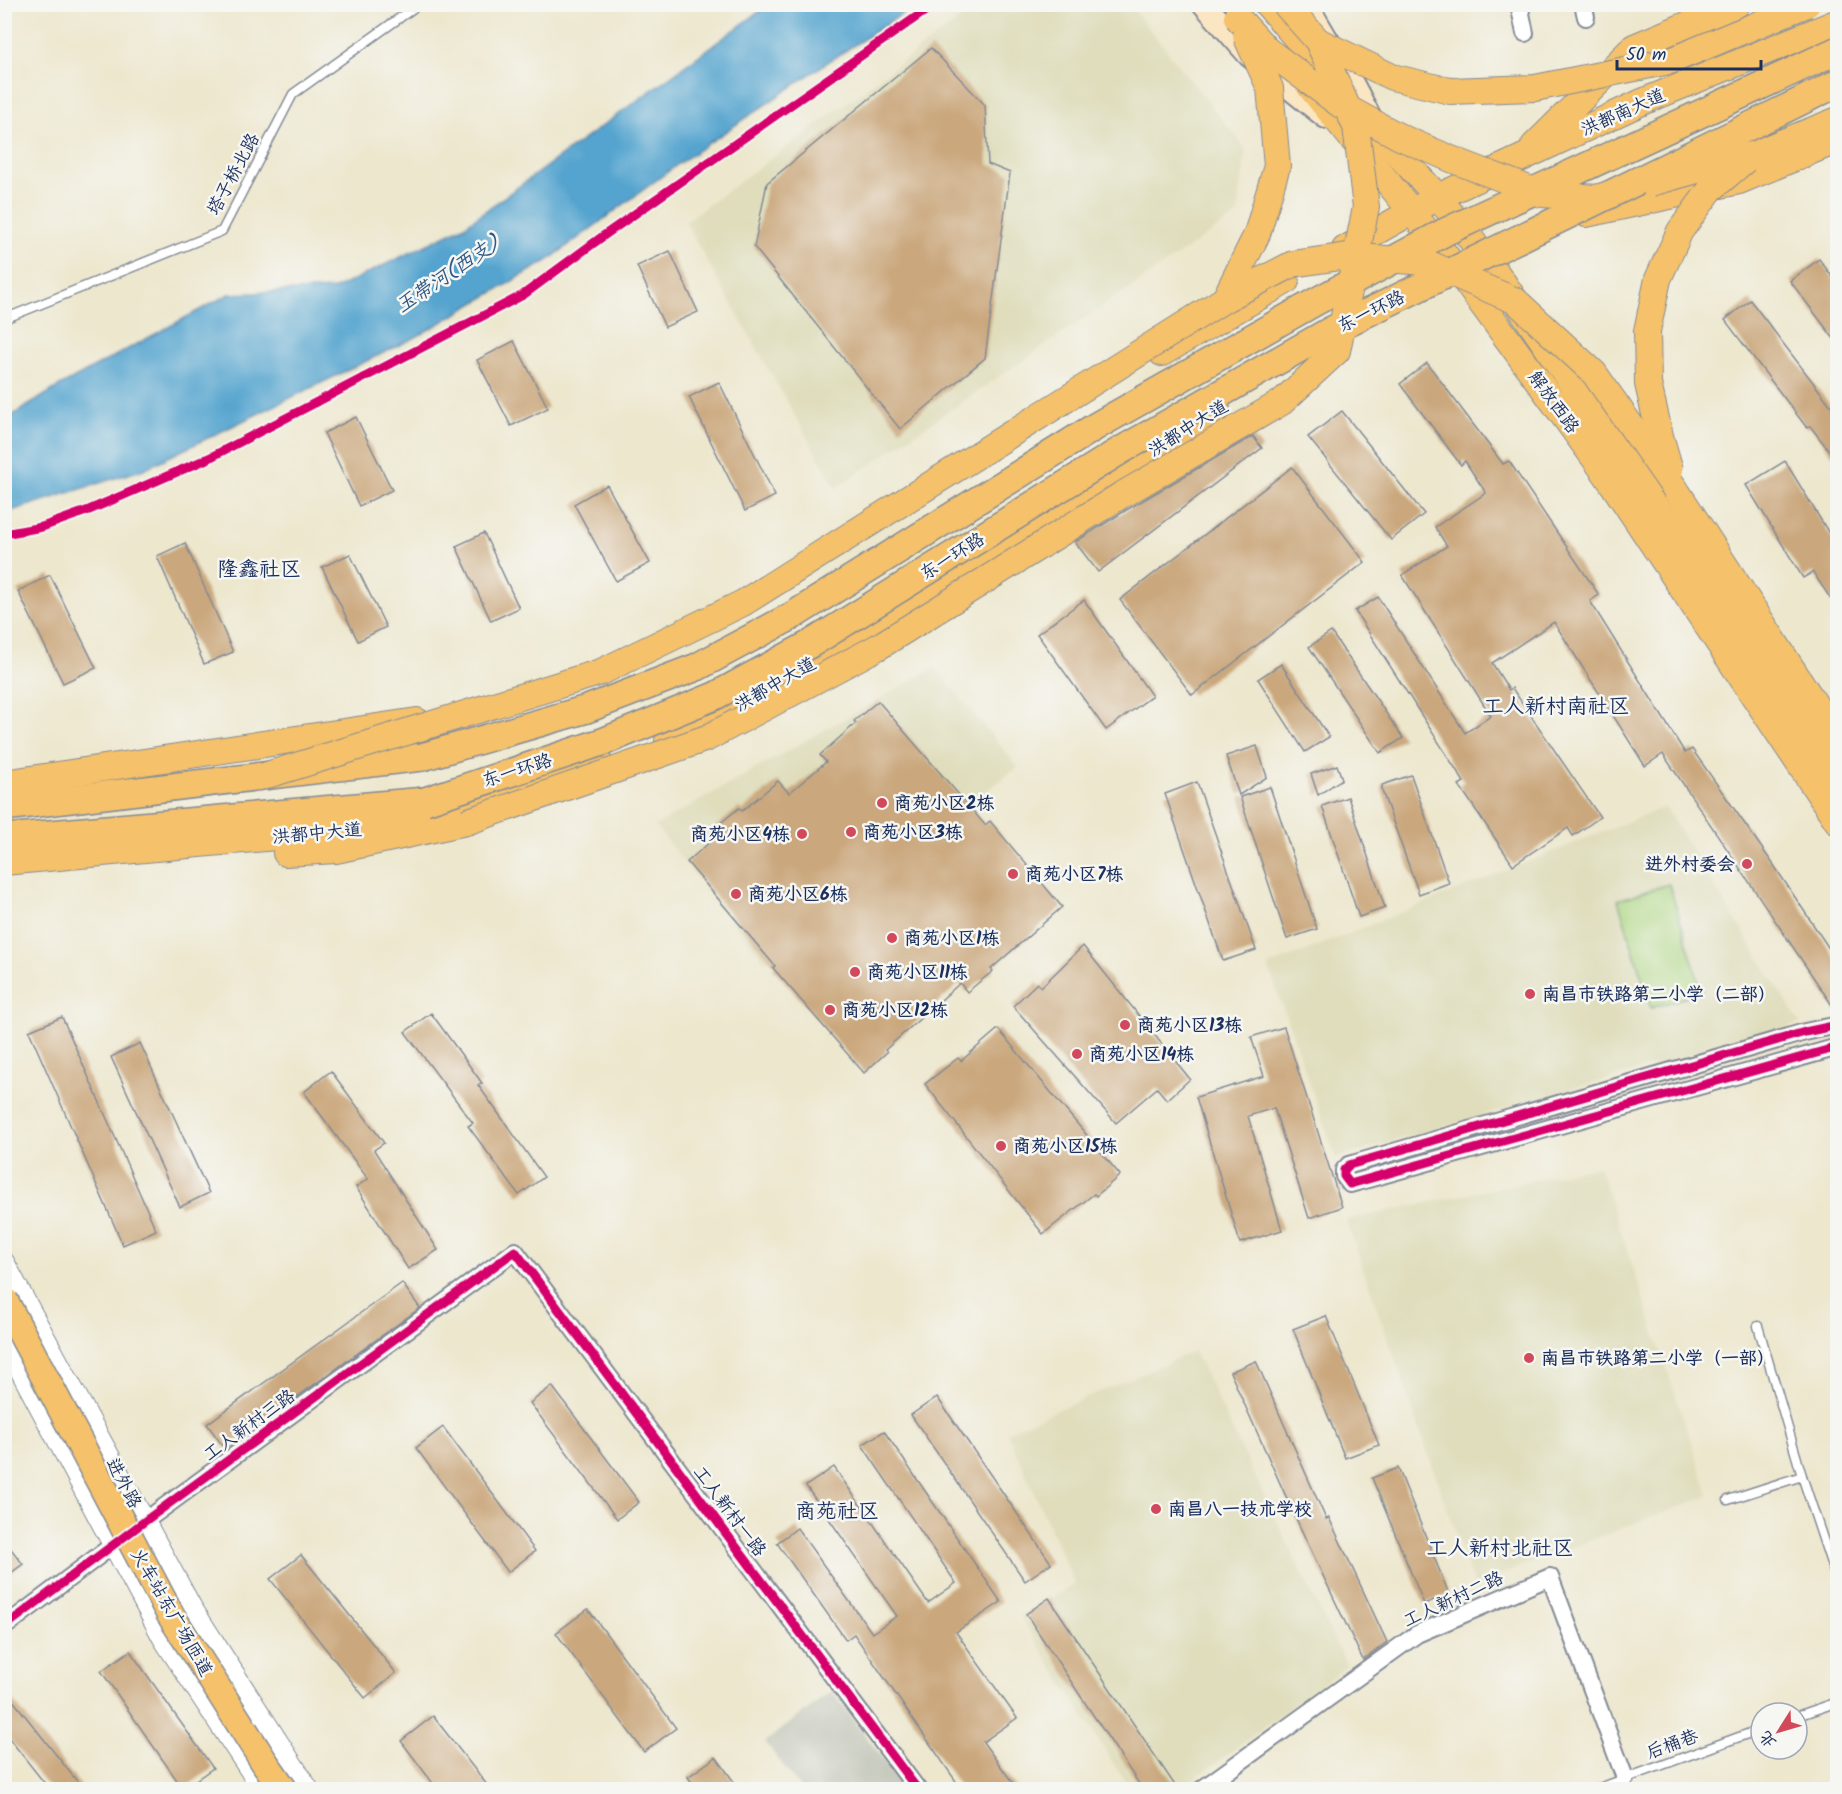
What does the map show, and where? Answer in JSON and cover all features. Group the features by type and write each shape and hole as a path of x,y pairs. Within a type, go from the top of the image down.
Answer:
{"highway":[{"name":"东一环路","path":"4,807 422,757 587,710 697,667 792,616 1098,425 1315,302 1445,232 1838,50"},
{"name":"东一环路","path":"4,838 424,801 605,741 715,696 812,643 1118,453 1330,331 1838,82"},
{"name":"火车站东广场匝道","path":"4,1300 170,1614 284,1790"}],"main road":[{"path":"1204,4 1249,55 1350,137"},
{"name":"解放西路","path":"1267,4 1377,131 1438,197 1491,265 1655,505 1837,779"},
{"path":"4,873 336,850 466,822 707,738 878,646 1120,496 1282,402 1337,351 1366,207 1356,127 1318,41 1285,4"},
{"path":"1306,4 1345,70 1377,131"},
{"path":"1522,158 1634,47 1737,4"},
{"path":"1318,41 1392,77 1450,91 1535,88 1670,61 1807,4"},
{"path":"1234,9 1267,50 1341,105 1400,137 1542,194 1597,198 1751,155 1838,120"},
{"path":"1225,299 1257,234 1277,166 1270,88 1234,9"},
{"name":"解放西路","path":"1234,9 1266,34 1463,278 1606,474 1838,822"},
{"name":"洪都南大道","path":"1412,212 1438,197 1642,102 1838,22"},
{"path":"1463,278 1586,214 1838,95"},
{"path":"1586,214 1739,181 1838,140"},
{"path":"1676,490 1648,384 1647,331 1658,279 1680,231 1692,214 1711,189 1751,155"},
{"path":"4,783 560,697 654,658 763,604 1014,440 1246,303 1412,212"},
{"path":"264,776 601,672 743,603 1225,299 1293,264 1347,256 1425,262 1516,301 1594,373 1676,490 1827,723 1834,742 1837,779"},
{"name":"洪都中大道","path":"4,862 375,828 641,752 700,727 801,670 940,585 1230,401 1339,338 1463,278"}],"street":[{"path":"1519,4 1525,33"},
{"path":"1838,1025 1794,1035 1349,1166 1344,1170 1344,1176 1350,1184 1838,1047"},
{"name":"工人新村三路","path":"4,1627 145,1521 515,1251"},
{"name":"工人新村一路","path":"515,1251 918,1790"},
{"name":"进外路","path":"4,1262 192,1608 309,1790"},
{"path":"4,1340 164,1640 263,1790"},
{"name":"工人新村二路","path":"1201,1790 1417,1634 1550,1577 1625,1778"}],"lane":[{"name":"塔子桥北路","path":"4,319 222,231 293,94 419,4"},
{"path":"1758,1326 1802,1476 1838,1584"},
{"path":"1728,1500 1802,1476"},
{"path":"1809,1712 1838,1702"},
{"name":"后桶巷","path":"1594,1790 1749,1733"}],"shaded area":[{"path":"979,5 1130,5 1246,149 1238,214 836,488 685,222"},
{"path":"935,667 1018,767 765,962 655,826"},
{"name":"南昌市铁路第二小学（二部）","path":"1665,807 1800,1023 1336,1158 1268,966"},
{"name":"南昌市铁路第二小学（一部）","path":"1599,1166 1709,1495 1474,1585 1346,1220"},
{"name":"南昌八一技术学校","path":"1194,1351 1347,1666 1181,1789 1130,1789 1020,1616 1075,1584 1007,1432"},
{"path":"832,1691 906,1789 801,1789 765,1742"}],"green space":[{"path":"1669,884 1702,992 1651,1008 1618,900"}],"water":[{"name":"玉带河(西支)","path":"770,4 916,5 681,162 547,261 416,337 144,469 5,513 5,420 58,387 229,294 335,289 463,227"}],"building":[{"path":"931,48 985,105 988,164 1010,173 985,358 900,429 754,247 767,183"},
{"path":"670,251 698,312 665,327 637,266"},
{"path":"1819,259 1838,284 1838,344 1790,281"},
{"path":"1750,300 1838,415 1838,462 1810,426 1807,428 1725,320"},
{"path":"514,341 548,408 511,426 477,360"},
{"path":"1427,363 1503,464 1509,461 1599,595 1590,601 1685,753 1692,749 1838,962 1838,1014 1663,754 1645,766 1554,622 1492,663 1509,690 1512,688 1600,817 1573,836 1568,828 1513,865 1459,785 1464,782 1355,611 1378,597 1465,733 1491,716 1402,575 1447,546 1435,527 1486,493 1465,461 1461,465 1400,384"},
{"path":"719,382 775,496 745,511 689,397"},
{"path":"1342,411 1424,514 1391,540 1308,437"},
{"path":"356,417 392,490 359,506 324,433"},
{"path":"1253,436 1262,448 1098,572 1075,542 1128,509"},
{"path":"1785,461 1838,548 1838,610 1813,572 1803,578 1746,485"},
{"path":"1292,467 1365,562 1192,695 1120,600"},
{"path":"607,485 650,563 616,581 574,504"},
{"path":"484,533 519,608 491,621 456,546"},
{"path":"185,543 233,652 204,664 157,556"},
{"path":"350,554 386,627 358,641 322,567"},
{"path":"50,575 96,668 63,683 18,591"},
{"path":"1084,600 1152,696 1106,730 1037,634"},
{"path":"1331,632 1403,738 1380,753 1309,647"},
{"path":"1281,664 1329,737 1305,752 1258,679"},
{"path":"878,701 985,825 990,821 1062,907 967,992 960,983 885,1050 887,1052 864,1073 773,968 775,966 687,862 718,835 713,829 739,808 742,811 778,781 789,793 826,762 820,755"},
{"path":"1257,746 1267,777 1239,795 1226,756"},
{"path":"1337,765 1342,779 1318,795 1311,774"},
{"path":"1411,775 1449,883 1419,894 1382,791 1382,785"},
{"path":"1197,782 1256,950 1223,961 1165,794"},
{"path":"1270,787 1317,929 1287,939 1240,797"},
{"path":"1348,797 1385,908 1359,917 1322,806"},
{"path":"1083,946 1190,1079 1167,1100 1157,1088 1116,1123 1013,1006 1037,983 1041,987"},
{"path":"431,1013 482,1083 478,1085 544,1177 519,1195 468,1126 473,1123 405,1032"},
{"path":"62,1017 156,1230 123,1245 29,1031"},
{"path":"1284,1027 1342,1207 1309,1218 1274,1108 1248,1116 1282,1230 1240,1243 1196,1097 1264,1076 1251,1037"},
{"path":"998,1029 1120,1175 1096,1196 1094,1194 1043,1234 925,1084 958,1058 961,1061"},
{"path":"140,1043 209,1193 180,1207 111,1057"},
{"path":"331,1071 384,1143 374,1150 438,1250 408,1269 356,1187 368,1179 304,1092"},
{"path":"402,1283 420,1308 225,1449 207,1424"},
{"path":"1326,1316 1379,1445 1345,1458 1293,1329"},
{"path":"1256,1361 1326,1519 1329,1518 1387,1642 1363,1660 1230,1372"},
{"path":"552,1386 639,1502 617,1519 530,1403"},
{"path":"937,1397 1051,1563 1025,1581 911,1415"},
{"path":"443,1427 535,1551 508,1572 416,1448"},
{"path":"884,1431 1001,1602 956,1632 1017,1718 983,1742 1018,1790 962,1790 854,1634 846,1640 777,1543 797,1528 872,1633 897,1616 806,1486 834,1467 928,1603 956,1583 862,1445"},
{"path":"1398,1468 1449,1594 1424,1604 1372,1478"},
{"path":"4,1540 23,1564 4,1578"},
{"path":"301,1555 396,1673 365,1698 270,1579"},
{"path":"1049,1598 1178,1790 1143,1790 1026,1614"},
{"path":"588,1609 676,1728 644,1752 556,1633"},
{"path":"130,1651 213,1768 183,1789 101,1671"},
{"path":"4,1689 84,1790 50,1790 4,1732"},
{"path":"433,1716 491,1790 438,1790 401,1741"},
{"path":"716,1757 740,1790 697,1790 688,1777"}],"cycle path":[{"path":"4,534 42,527 89,510 209,458 523,295 606,234 935,4"},
{"path":"1838,1025 1805,1032 1349,1165 1344,1170 1344,1176 1350,1184 1838,1047"},
{"path":"4,1627 145,1521 515,1251 918,1790"}],"place":[{"name":"商苑小区2栋","path":"882,803"},
{"name":"商苑小区3栋","path":"851,832"},
{"name":"商苑小区4栋","path":"802,834"},
{"name":"进外村委会","path":"1747,864"},
{"name":"商苑小区7栋","path":"1013,874"},
{"name":"商苑小区6栋","path":"736,894"},
{"name":"商苑小区1栋","path":"892,938"},
{"name":"商苑小区11栋","path":"855,972"},
{"name":"南昌市铁路第二小学（二部）","path":"1530,994"},
{"name":"商苑小区12栋","path":"830,1010"},
{"name":"商苑小区13栋","path":"1125,1025"},
{"name":"商苑小区14栋","path":"1077,1054"},
{"name":"商苑小区15栋","path":"1001,1146"},
{"name":"南昌市铁路第二小学（一部）","path":"1529,1358"},
{"name":"南昌八一技术学校","path":"1156,1509"}],"district":[{"name":"隆鑫社区","path":"259,569"},
{"name":"工人新村南社区","path":"1556,706"},
{"name":"商苑社区","path":"837,1511"},
{"name":"工人新村北社区","path":"1500,1548"}]}
